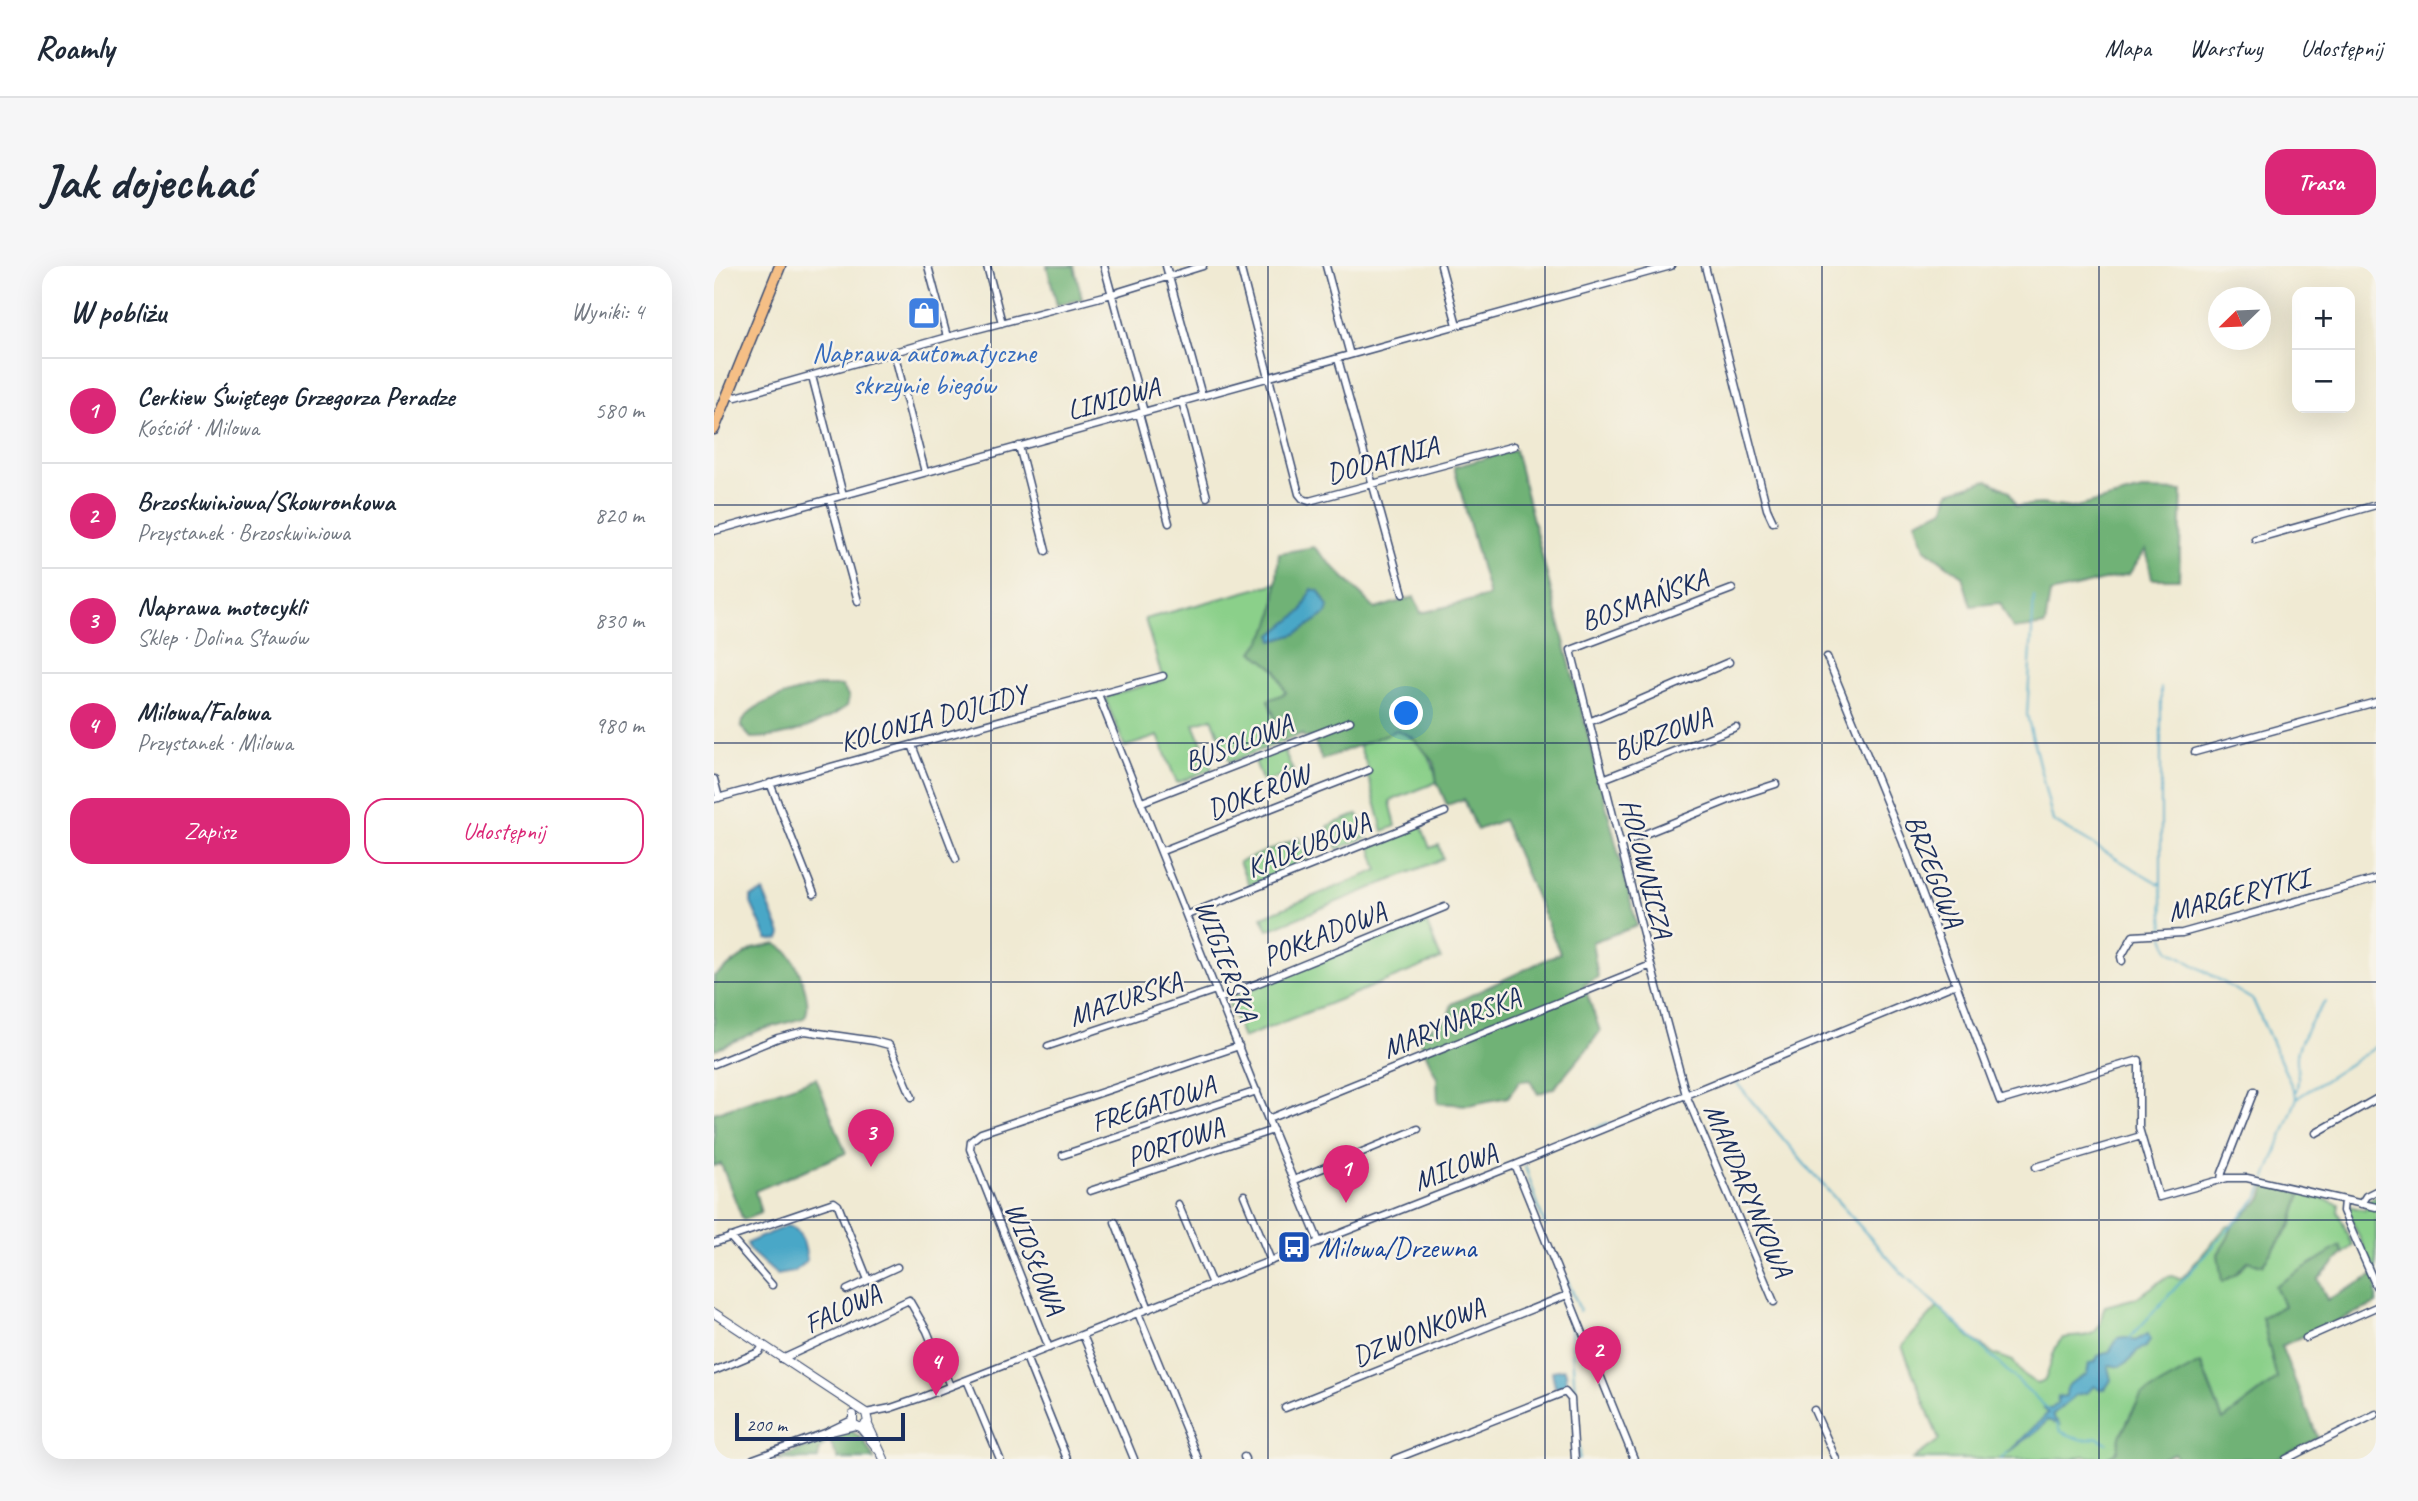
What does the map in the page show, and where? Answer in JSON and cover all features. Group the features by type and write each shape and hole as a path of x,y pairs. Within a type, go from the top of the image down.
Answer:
{"highway":[{"path":"714,429 780,266"}],"street":[{"path":"928,266 947,337"},
{"path":"987,266 1002,323"},
{"path":"1104,266 1169,523"},
{"path":"1166,266 1202,396"},
{"path":"728,394 736,397 947,337 1112,294 1203,266"},
{"path":"1240,266 1270,376"},
{"path":"1326,266 1350,355"},
{"path":"1441,266 1457,325"},
{"name":"LINIOWA","path":"714,531 1671,266"},
{"path":"1705,266 1767,509 1773,522"},
{"path":"894,352 925,472"},
{"path":"1338,359 1403,594"},
{"path":"812,376 843,495"},
{"name":"DODATNIA","path":"1270,376 1299,494 1303,499 1309,500 1514,446"},
{"path":"1182,401 1207,497"},
{"path":"1019,446 1046,551"},
{"path":"830,499 858,601"},
{"path":"2255,539 2376,505"},
{"name":"BOSMAŃSKA","path":"1571,650 1732,589"},
{"name":"HOLOWNICZA","path":"1571,650 1686,1095"},
{"name":"BRZEGOWA","path":"1826,657 1902,840 2000,1101 2139,1060 2141,1136"},
{"path":"1589,722 1729,662"},
{"name":"KOLONIA DOJLIDY","path":"717,798 1163,676"},
{"name":"WIGIERSKA","path":"1098,694 1319,1242"},
{"path":"2195,752 2376,702"},
{"name":"BUSOLOWA","path":"1142,802 1350,721"},
{"name":"BURZOWA","path":"1603,779 1735,727"},
{"path":"912,745 956,859"},
{"name":"DOKERÓW","path":"1162,851 1368,770"},
{"path":"714,779 717,798"},
{"path":"770,783 814,894"},
{"path":"1620,844 1776,784"},
{"name":"KADŁUBOWA","path":"1187,915 1445,812"},
{"name":"MARGERYTKI","path":"2121,959 2133,936 2139,934 2182,933 2376,879"},
{"name":"POKŁADOWA","path":"1219,999 1445,907"},
{"name":"MARYNARSKA","path":"1268,1119 1651,965"},
{"name":"MILOWA","path":"753,1459 967,1380 1515,1166 1956,984"},
{"name":"MAZURSKA","path":"1048,1046 1216,990"},
{"path":"714,1064 778,1038 805,1031 874,1041 888,1045 892,1050 912,1097"},
{"name":"WIOSŁOWA","path":"1049,1348 983,1184 970,1149 971,1141 981,1133 1239,1046"},
{"name":"FREGATOWA","path":"1063,1155 1256,1091"},
{"path":"2221,1180 2253,1091"},
{"name":"MANDARYNKOWA","path":"1686,1095 1774,1302"},
{"path":"2316,1133 2376,1099"},
{"path":"1294,1180 1418,1129"},
{"name":"PORTOWA","path":"1090,1191 1273,1130"},
{"path":"2036,1167 2141,1136 2159,1197 2221,1180 2247,1178 2376,1207"},
{"path":"1515,1166 1633,1459"},
{"path":"2361,1204 2366,1196 2376,1191"},
{"path":"1244,1195 1271,1261"},
{"path":"2344,1200 2343,1211 2376,1286"},
{"path":"714,1243 834,1202 838,1205 868,1280"},
{"path":"1178,1204 1212,1284"},
{"path":"1115,1222 1149,1309"},
{"path":"730,1237 772,1284"},
{"path":"847,1290 897,1267"},
{"name":"DZWONKOWA","path":"1285,1408 1567,1294"},
{"name":"FALOWA","path":"782,1359 909,1300 927,1331 950,1386"},
{"path":"2306,1338 2376,1307"},
{"path":"714,1313 835,1395 860,1419 882,1456"},
{"path":"1138,1313 1198,1459"},
{"path":"1083,1335 1134,1459"},
{"path":"714,1370 759,1352 764,1346"},
{"path":"1026,1357 1067,1459"},
{"path":"967,1380 1000,1459"},
{"path":"1395,1459 1565,1392 1571,1399 1575,1459"},
{"path":"1814,1410 1836,1459"},
{"path":"2286,1459 2376,1414"}],"green space":[{"path":"1047,266 1074,266 1082,299 1057,305"},
{"path":"1515,450 1637,926 1592,942 1598,977 1584,985 1600,1031 1554,1088 1538,1094 1530,1080 1520,1081 1508,1097 1468,1105 1438,1103 1437,1078 1417,1035 1447,1019 1452,1004 1560,953 1503,820 1477,830 1464,799 1447,805 1437,782 1434,762 1412,737 1397,730 1322,760 1313,738 1304,737 1302,734 1284,741 1268,700 1286,693 1276,670 1253,652 1273,616 1279,553 1314,547 1375,609 1414,597 1421,613 1489,596 1454,467"},
{"path":"1987,480 2009,491 2016,506 2041,504 2072,508 2142,490 2182,491 2179,579 2152,579 2146,549 2129,574 2050,593 2045,625 2013,629 2000,603 1971,606 1962,576 1925,549 1916,521 1945,509 1949,492"},
{"path":"1277,583 1272,620 1254,652 1276,670 1286,694 1268,700 1284,741 1230,762 1212,718 1194,724 1212,769 1177,783 1158,736 1125,747 1106,701 1108,696 1163,680 1145,619"},
{"path":"817,686 842,686 849,697 847,706 814,725 776,736 751,738 741,727 744,718 761,705"},
{"path":"1397,730 1413,739 1429,757 1437,782 1390,801 1396,826 1383,831 1366,776 1370,774 1359,745"},
{"path":"1284,750 1293,771 1263,783 1255,761"},
{"path":"1358,814 1367,837 1338,849 1328,826"},
{"path":"1421,825 1430,848 1439,845 1443,859 1268,930 1262,917 1378,870 1370,845"},
{"path":"1299,838 1308,861 1249,885 1239,862"},
{"path":"1425,919 1441,959 1243,1038 1227,999"},
{"path":"776,944 789,953 801,977 807,1004 804,1018 760,1030 714,1050 714,976 753,949"},
{"path":"816,1078 846,1153 755,1191 761,1213 743,1220 721,1164 714,1166 714,1113"},
{"path":"2266,1185 2301,1192 2292,1223 2262,1265 2248,1261 2236,1274 2222,1282 2218,1254 2233,1225 2262,1198"},
{"path":"2301,1192 2339,1204 2338,1212 2353,1246 2343,1254 2340,1246 2284,1306 2262,1317 2277,1379 2223,1420 2201,1363 2136,1405 2127,1421 2117,1451 2106,1459 2083,1456 2073,1459 1913,1459 1939,1440 1902,1346 1938,1307 1971,1338 1994,1354 2013,1361 2022,1374 2037,1384 2043,1382 2046,1377 2056,1347 2063,1338 2094,1333 2100,1324 2105,1306 2136,1298 2167,1277 2179,1279 2184,1276 2226,1227 2233,1225 2218,1254 2222,1273 2236,1274 2248,1261 2262,1265 2292,1224"},
{"path":"2376,1196 2376,1274 2347,1211 2348,1206 2365,1210 2369,1200"},
{"path":"2340,1246 2343,1254 2318,1279 2327,1300 2376,1274 2376,1304 2281,1346 2318,1438 2277,1459 2177,1459 2174,1453 2161,1459 2106,1459 2117,1451 2120,1436 2141,1396 2200,1363 2223,1420 2277,1379 2262,1317 2284,1306 2275,1286"},
{"path":"852,1431 864,1441 874,1459 838,1459 829,1440 820,1449 818,1459 776,1459"}],"water":[{"path":"1312,589 1319,591 1328,607 1326,614 1296,634 1273,641 1272,635 1302,611"},
{"path":"763,892 781,934 779,939 767,939 751,903 751,897"},
{"path":"786,1226 799,1234 804,1243 807,1260 794,1272 777,1275 749,1250 747,1243"},
{"path":"2148,1334 2150,1340 2146,1347 2138,1350 2123,1365 2108,1367 2111,1380 2105,1389 2100,1390 2094,1386 2088,1392 2076,1395 2052,1415 2059,1424 2047,1420 2008,1453 2048,1413 2044,1408 2051,1409 2057,1404 2058,1397 2066,1396 2070,1384 2087,1374 2089,1363 2095,1362 2098,1356 2110,1351 2118,1338 2135,1341"},
{"path":"1563,1369 1566,1372 1567,1386 1555,1387 1552,1371"}],"waterway":[{"path":"2034,597 2027,715 2053,821 2161,885"},
{"path":"2161,688 2161,885 2164,932"},
{"path":"2164,937 2169,950 2253,1000 2297,1098"},
{"path":"2295,1093 2298,1084 2298,1049 2325,1002"},
{"path":"2266,1178 2297,1098 2376,1047"},
{"path":"1735,1081 1806,1166 1900,1271 2048,1409"},
{"path":"1523,1158 1608,1123"},
{"path":"1525,1166 1545,1226"},
{"path":"2129,1339 2259,1196 2263,1185"},
{"path":"1566,1277 1579,1311"},
{"path":"1570,1315 1579,1459"},
{"path":"2057,1423 2060,1431 2073,1437 2086,1440 2096,1437 2107,1443"},
{"path":"2001,1459 2007,1453"}],"place":[{"name":"Naprawa automatyczne skrzynie biegów","path":"924,313"},
{"name":"Naprawa motocykli","path":"871,1167"},
{"name":"Cerkiew Świętego Grzegorza Peradze","path":"1346,1203"},
{"name":"Milowa/Drzewna","path":"1294,1247"},
{"name":"Brzoskwiniowa/Skowronkowa","path":"1598,1384"},
{"name":"Milowa/Falowa","path":"936,1396"}]}
